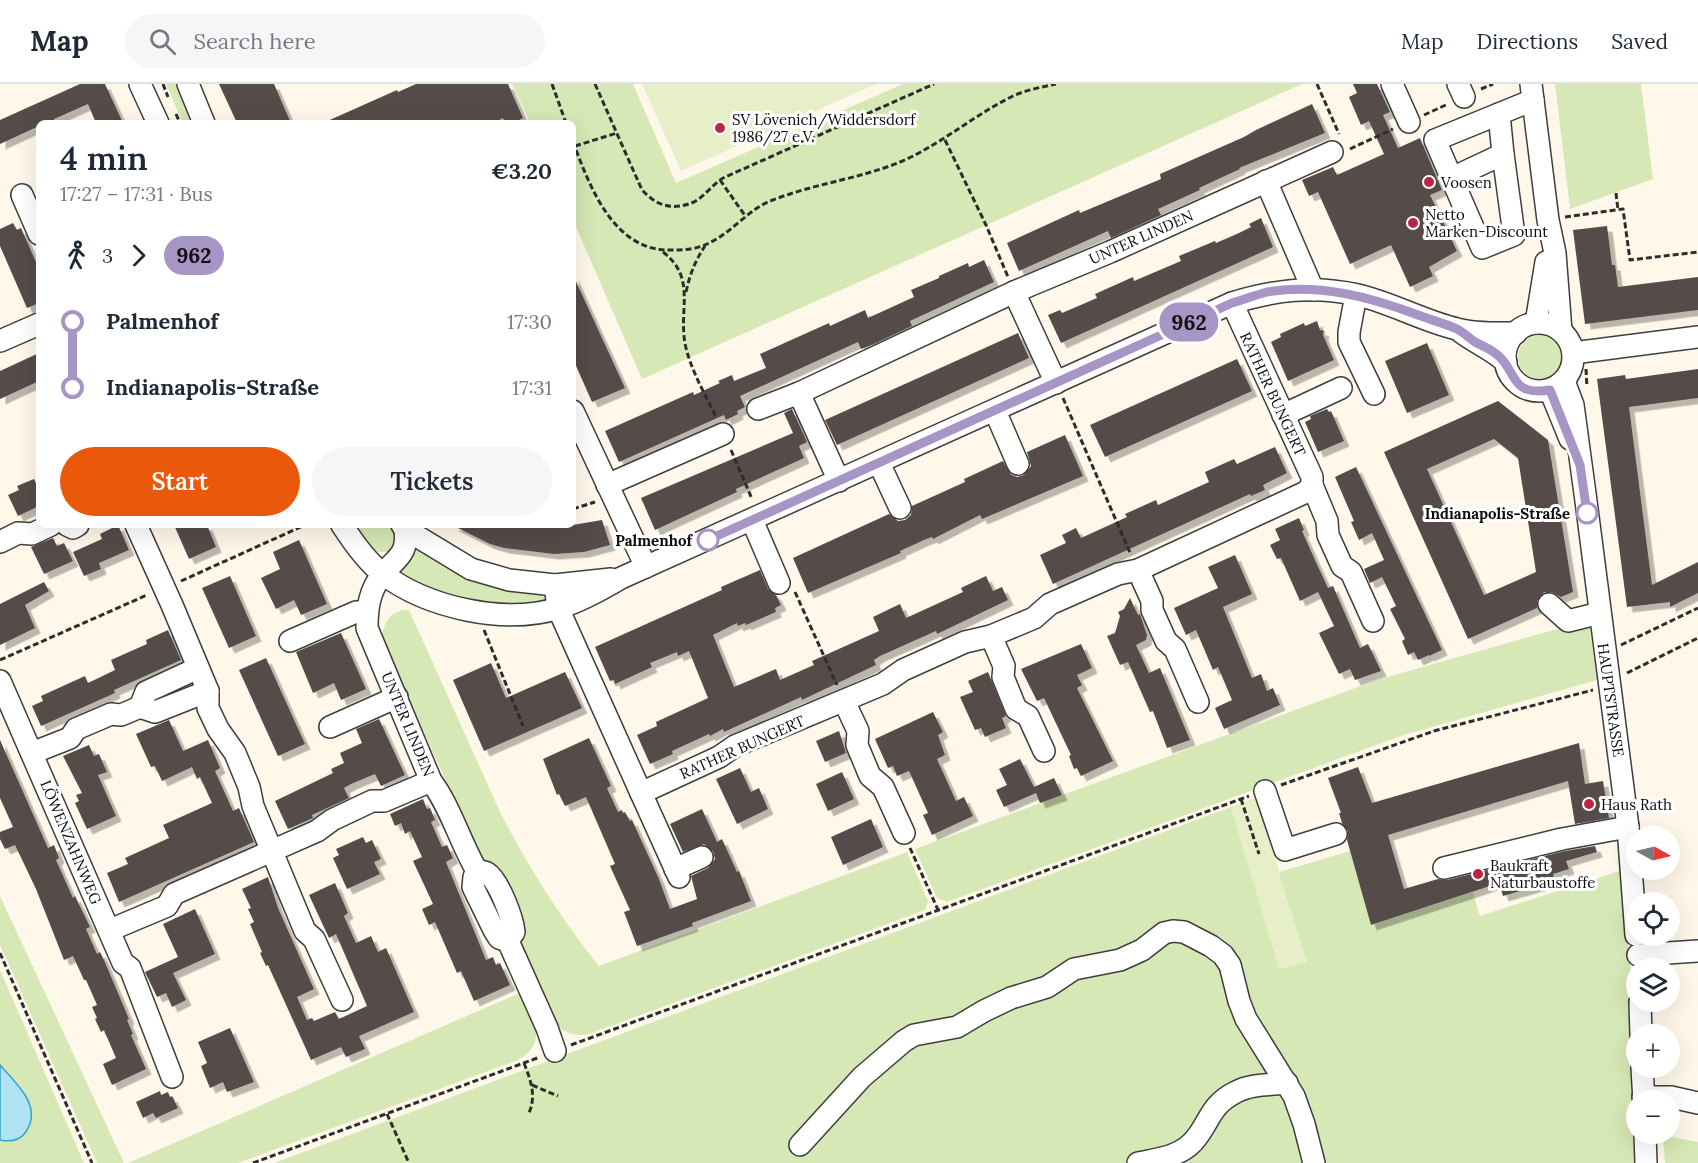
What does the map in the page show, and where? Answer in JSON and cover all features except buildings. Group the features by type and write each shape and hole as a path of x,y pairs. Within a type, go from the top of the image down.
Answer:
{"street":[{"path":"140,84 157,120"},
{"path":"188,84 203,120"},
{"path":"1392,84 1409,122"},
{"path":"1499,114 1514,236 1482,248 1435,140 1499,114 1532,92 1548,220 1555,254 1561,331"},
{"name":"UNTER LINDEN","path":"758,409 799,393 1014,292 1110,252 1332,152"},
{"path":"1452,178 1503,154"},
{"path":"1266,181 1313,290"},
{"path":"22,195 36,227"},
{"path":"1536,323 1546,263 1548,220"},
{"path":"344,528 383,574 439,603 477,611 513,614 558,608 593,595 621,578 1232,303 1265,293 1313,290 1356,295 1458,330 1516,333"},
{"path":"1014,292 1056,383"},
{"path":"1356,295 1349,342 1374,394"},
{"name":"RATHER BUNGERT","path":"1232,303 1312,477 1312,485 1327,521 1328,535 1342,566 1351,572 1373,621"},
{"path":"1458,330 1495,353 1501,367 1522,387 1530,390 1551,391 1573,364 1571,344 1561,331 1553,326 1536,323 1529,325 1516,333 1507,347 1501,367"},
{"path":"0,341 36,327"},
{"path":"1573,353 1698,337"},
{"path":"1283,415 1341,388"},
{"name":"HAUPTSTRASSE","path":"1551,391 1580,465 1628,826"},
{"path":"799,393 839,481"},
{"path":"995,411 1018,464"},
{"path":"609,490 723,434"},
{"path":"579,437 609,490 646,567"},
{"path":"879,463 900,508"},
{"name":"RATHER BUNGERT","path":"640,793 719,758 745,742 883,684 903,670 965,642 991,636 1034,618 1050,604 1118,574 1138,570 1306,492 1312,485"},
{"path":"752,520 786,586"},
{"path":"0,542 18,533 32,534 45,528"},
{"path":"137,528 208,691 208,708 218,729 235,753 271,852 305,931 314,939 342,1000"},
{"path":"290,640 356,612 367,612 369,600 383,574 394,564 405,548 403,528"},
{"path":"405,528 471,569 509,580 555,585 621,578"},
{"path":"1138,570 1152,601 1152,610 1166,642 1175,649 1198,702"},
{"path":"555,585 558,608 677,873 702,857"},
{"path":"1549,604 1568,621 1600,613"},
{"name":"UNTER LINDEN","path":"367,612 367,628 407,726 431,781 477,871 473,887 494,930 500,938 508,941 555,1051"},
{"path":"991,636 1004,666 1004,677 1016,709 1028,716 1044,752"},
{"path":"140,707 146,692 198,668"},
{"name":"LÖWENZAHNWEG","path":"0,681 123,963 130,968 172,1077"},
{"path":"32,753 69,738 76,729 111,714 121,715 140,707 155,712 208,691"},
{"path":"330,727 397,697"},
{"path":"844,701 858,731 857,745 870,776 883,787 904,832"},
{"path":"110,930 167,906 174,894 317,831 332,819 372,801 384,801 431,781"},
{"path":"1265,791 1285,850 1336,834"},
{"path":"1444,868 1562,839 1626,827"},
{"name":"HAUPTSTRASSE","path":"1632,880 1637,949"},
{"path":"800,1145 862,1077 914,1035 957,1028 1011,998 1047,987 1074,969 1120,960 1142,950 1164,933 1173,931 1184,932 1212,946 1224,955 1230,964 1246,1019 1294,1096 1314,1163"},
{"path":"1637,949 1698,951"},
{"path":"1138,1163 1163,1159 1188,1146 1196,1139 1217,1105 1236,1092 1246,1088 1287,1083"},
{"path":"1680,1099 1698,1103"},
{"path":"1645,1144 1646,1163"}],"path":[{"path":"552,84 565,120"},
{"path":"595,84 642,190 652,201 677,207 694,202 720,180 934,84"},
{"path":"661,251 706,245 723,236 767,203 872,172 906,159 945,140 1014,96 1056,84"},
{"path":"576,144 617,133"},
{"path":"945,140 986,225 1014,292"},
{"path":"576,150 596,196 615,225 628,237 661,251 673,260 681,273 686,292"},
{"path":"720,180 746,217"},
{"path":"1616,193 1618,210"},
{"path":"1548,220 1623,209 1630,260 1698,252"},
{"path":"690,362 683,326 686,292 696,259 706,245"},
{"path":"1501,367 1504,385 1514,393 1551,391"},
{"path":"1056,383 1138,570"},
{"path":"576,507 609,490"},
{"path":"786,586 844,701"},
{"path":"1620,645 1698,608"},
{"path":"477,611 523,726"},
{"path":"253,1163 1242,799 1434,731 1609,683 1698,638"},
{"path":"1242,799 1259,854"},
{"path":"904,832 939,912"},
{"path":"0,953 93,1163"},
{"path":"524,1063 532,1085 533,1102 528,1115"},
{"path":"532,1085 558,1096"},
{"path":"387,1113 409,1163"}],"green space":[{"path":"166,84 182,84 198,120 182,120"},
{"path":"512,84 633,84 676,183 903,84 1302,84 642,379 576,227 576,120 529,120"},
{"name":"SV Lövenich/Widdersdorf 1986/27 e.V.","path":"642,84 876,84 681,171"},
{"path":"1555,84 1641,84 1653,179 1570,209"},
{"path":"1540,335 1556,341 1562,357 1556,373 1540,379 1524,373 1518,357 1524,341"},
{"path":"350,528 394,528 396,541 388,552 375,552"},
{"path":"417,546 545,594 546,601 530,607 455,601 400,574 413,557"},
{"path":"409,610 501,814 534,873 599,966 907,852 928,901 925,910 589,1034 575,1035 563,1030 555,1024 382,639 384,627 389,618 397,612"},
{"path":"1589,620 1597,680 1404,735 947,902 937,898 915,849 1380,679"},
{"path":"1255,798 1279,872 1350,851 1372,925 1473,892 1480,916 1620,871 1626,946 1628,946 1630,958 1626,958 1626,1012 1631,1012 1631,1024 1626,1024 1626,1078 1633,1078 1633,1090 1626,1090 1626,1144 1636,1144 1637,1163 274,1163"},
{"path":"1255,798 1307,962 1279,969 1231,808"},
{"path":"0,896 124,1163 97,1163 0,945"},
{"path":"0,970 84,1163 0,1163"},
{"path":"522,992 534,1020 536,1037 534,1046 518,1060 238,1163 128,1163"},
{"path":"1680,1138 1698,1142 1698,1163 1665,1163 1664,1144 1680,1144"}],"water":[{"path":"0,1065 26,1097 32,1114 23,1136 7,1141 0,1140"}],"bus line":[{"name":"962","path":"708,540 1232,303 1284,290 1341,292 1406,310 1458,330 1495,353 1506,362 1509,373 1522,387 1540,392 1550,390 1580,465 1587,513"}],"place":[{"name":"SV Lövenich/Widdersdorf 1986/27 e.V.","path":"720,128"},
{"name":"Voosen","path":"1429,182"},
{"name":"Netto Marken-Discount","path":"1413,223"},
{"name":"Indianapolis-Straße","path":"1587,513"},
{"name":"Palmenhof","path":"708,540"},
{"name":"Haus Rath","path":"1589,804"},
{"name":"Baukraft Naturbaustoffe","path":"1478,874"}]}
